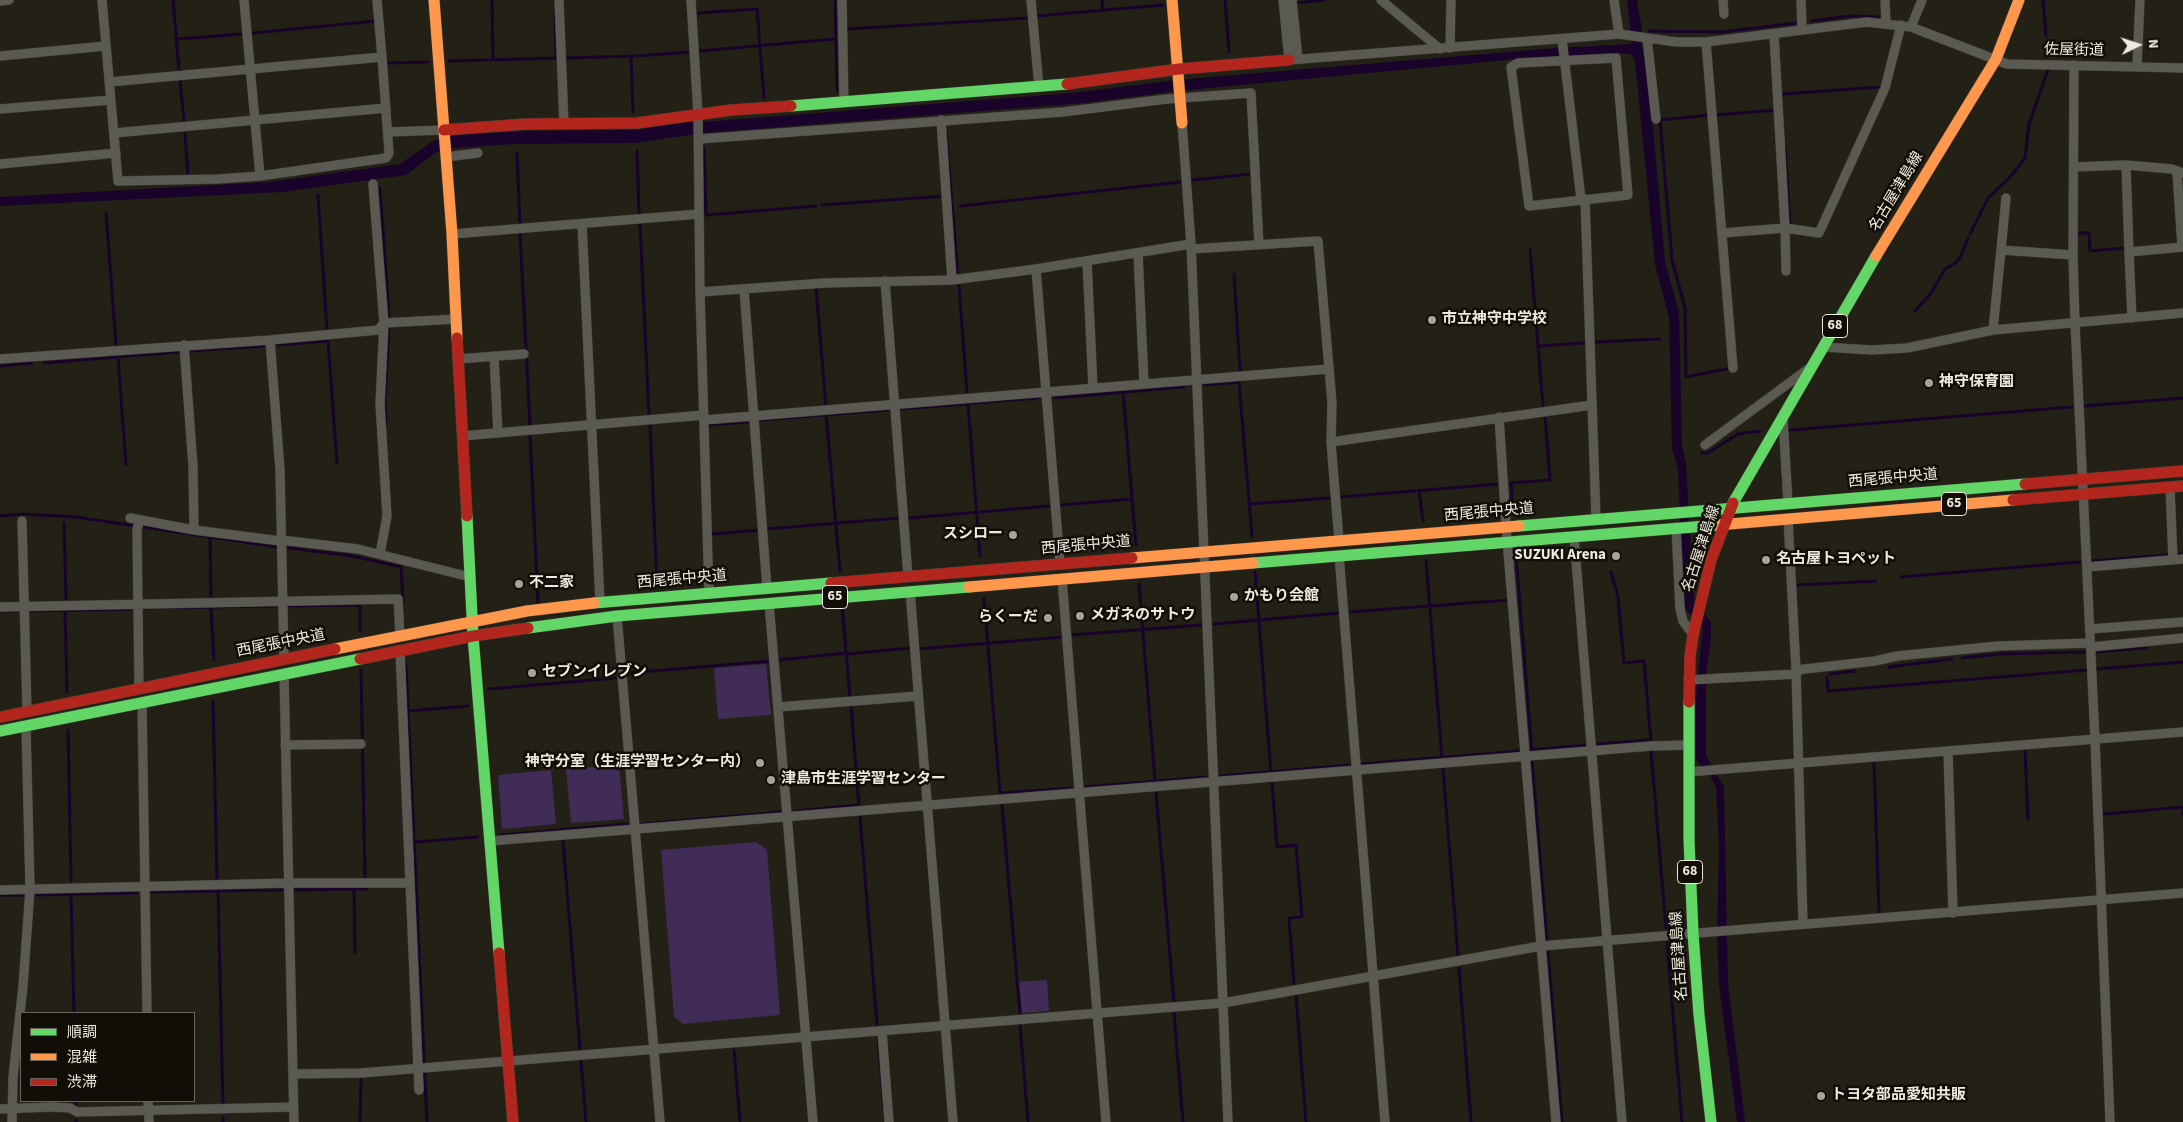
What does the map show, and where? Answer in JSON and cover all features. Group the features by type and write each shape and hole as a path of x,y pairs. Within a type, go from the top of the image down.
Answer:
{"main road":[{"path":"434,0 452,234 473,636 513,1122"},
{"path":"1172,0 1182,123"},
{"name":"名古屋津島線","path":"1710,1122 1693,933 1688,745 1693,635 1712,560 1730,508 1905,206 1996,59 2019,0"},
{"path":"445,133 564,124 637,123 844,101 1039,87 1294,60"},
{"name":"西尾張中央道","path":"0,717 472,621 527,611 600,602 1596,518 2183,471"},
{"name":"西尾張中央道","path":"0,731 473,636 617,616 1507,540 2183,486"}],"street":[{"path":"0,1 9,0"},
{"path":"102,0 118,181 218,179 260,176 386,158 389,153 388,132 377,0"},
{"path":"244,0 260,176"},
{"path":"559,0 564,124"},
{"path":"691,0 699,138 700,292 709,593"},
{"path":"842,0 844,101"},
{"path":"1031,0 1039,87"},
{"path":"1283,0 1294,60"},
{"path":"1292,0 1294,60"},
{"path":"1381,0 1445,49"},
{"path":"1445,49 1451,0"},
{"path":"1614,0 1619,34"},
{"path":"1723,0 1724,14"},
{"path":"1801,0 1802,30"},
{"path":"1885,0 1886,23"},
{"path":"1911,27 1922,0"},
{"path":"2137,66 2140,0"},
{"name":"佐屋街道","path":"1294,60 1562,41 1619,34 1676,42 1706,42 1867,22 1911,27 2007,64 2183,68"},
{"path":"1722,233 1785,228 1819,233 1885,88 1900,26"},
{"path":"1774,34 1786,271"},
{"path":"1645,38 1656,119"},
{"path":"1562,41 1583,199 1596,518"},
{"path":"1706,42 1733,368"},
{"path":"0,56 106,46"},
{"path":"109,82 382,57"},
{"path":"1616,58 1628,195 1583,199 1529,206 1511,67 1518,63 1563,59 1616,58"},
{"path":"2074,65 2074,323 2095,739 2110,1122"},
{"path":"699,138 813,132 941,120 1063,112 1180,96 1251,93 1259,245"},
{"path":"0,109 111,100"},
{"path":"114,133 386,108"},
{"path":"941,120 952,280"},
{"path":"1182,123 1191,247 1205,551 1204,567 1228,1122"},
{"path":"388,132 445,133"},
{"path":"0,164 116,153"},
{"path":"446,157 478,153"},
{"path":"2074,167 2126,166 2172,170 2180,173 2183,247 2129,252"},
{"path":"2126,166 2132,318"},
{"path":"373,184 384,324 380,404 387,516 380,554"},
{"path":"1993,330 2006,198"},
{"path":"452,234 699,214"},
{"path":"582,224 600,602"},
{"path":"700,292 825,283 952,280 1191,247 1318,241 1332,403 1331,442 1339,541"},
{"path":"2001,250 2073,255"},
{"path":"1138,253 1144,384"},
{"path":"1087,261 1093,388"},
{"path":"1036,269 1060,564"},
{"path":"885,281 908,576"},
{"path":"744,289 767,588"},
{"path":"1822,347 1872,350 1907,348 1993,330 2183,313"},
{"path":"0,359 270,340 378,330 384,324 457,319"},
{"path":"270,340 280,470 284,659"},
{"path":"184,345 193,466 194,530"},
{"path":"458,359 524,354"},
{"path":"494,356 498,433"},
{"path":"1704,445 1810,368"},
{"path":"462,436 704,417 754,416 1329,369"},
{"path":"1331,442 1592,405"},
{"path":"1783,416 1788,503"},
{"path":"1499,417 1507,540 1556,1122"},
{"path":"2170,487 2173,560"},
{"path":"130,518 139,523 358,549 470,577"},
{"path":"1788,518 1797,672 1803,924"},
{"path":"22,521 27,711"},
{"path":"139,523 139,688"},
{"path":"1677,527 1680,609 1683,621 1693,635"},
{"path":"1574,536 1622,1122"},
{"path":"1339,555 1385,1122"},
{"path":"2087,567 2183,559"},
{"path":"1062,579 1106,1122"},
{"path":"910,591 953,1122"},
{"path":"0,607 398,599 400,636"},
{"path":"770,603 813,1122"},
{"path":"617,616 637,830 660,1122"},
{"path":"2090,629 2183,622"},
{"path":"1692,680 1797,672 1898,656 1998,646 2090,645 2183,638"},
{"path":"400,651 410,883 422,1068 419,1090"},
{"path":"284,674 294,1122"},
{"path":"778,707 918,696"},
{"path":"142,703 147,1012"},
{"path":"12,1122 30,889 26,726"},
{"path":"1688,772 2183,732"},
{"path":"285,745 361,744"},
{"path":"490,841 1592,751 1688,745"},
{"path":"1948,751 1953,913"},
{"path":"0,890 144,886 410,883"},
{"path":"293,1074 361,1073 1223,1003 1541,946 2183,893"},
{"path":"882,1031 889,1122"},
{"path":"0,1109 70,1108 77,1112 149,1105 294,1107"},
{"path":"149,1105 149,1122"}],"shaded area":[{"path":"1627,0 1637,0 1642,29 1640,34 1650,92 1665,262 1679,312 1682,446 1686,463 1694,602 1711,622 1711,640 1706,674 1706,756 1724,787 1728,983 1745,1122 1737,1122 1719,985 1717,938 1719,846 1716,787 1711,777 1696,760 1696,692 1703,627 1684,608 1678,469 1672,449 1669,318 1655,264 1635,61 1632,55 1620,53 1518,59 1177,91 1084,103 704,133 634,143 513,144 455,148 435,153 406,175 282,192 0,206 0,197 270,182 400,164 433,141 455,135 529,131 637,130 695,121 703,122 1072,93 1176,80 1556,48 1632,44"},
{"path":"766,664 771,715 718,719 714,668"},
{"path":"619,765 624,819 571,823 566,769"},
{"path":"551,770 556,824 502,829 498,775"},
{"path":"756,842 767,850 780,1015 683,1024 674,1017 661,850"},
{"path":"1047,980 1049,1011 1022,1013 1019,982"}],"waterway":[{"path":"173,0 179,70"},
{"path":"492,0 493,60"},
{"path":"835,0 837,91"},
{"path":"1102,0 1103,11"},
{"path":"1225,0 1229,52"},
{"path":"1288,0 1290,29"},
{"path":"1296,3 1325,0"},
{"path":"2043,0 2046,36"},
{"path":"555,1 556,58"},
{"path":"1037,16 1163,5"},
{"path":"697,13 757,9 764,98"},
{"path":"1811,21 1850,16 1878,17"},
{"path":"847,29 1027,18"},
{"path":"253,33 376,21"},
{"path":"1649,31 1722,32 1796,23"},
{"path":"177,39 243,34"},
{"path":"699,51 836,39"},
{"path":"566,58 690,52"},
{"path":"631,56 633,112"},
{"path":"449,61 557,58"},
{"path":"386,61 386,63 428,62"},
{"path":"1970,234 1988,198 2012,175 2025,158 2029,124 2048,70"},
{"path":"180,81 184,121"},
{"path":"1782,96 1781,94 1881,87"},
{"path":"1716,115 1775,110"},
{"path":"1711,115 1660,120 1672,260 1685,308 1686,377 1731,368"},
{"path":"946,131 958,275"},
{"path":"185,133 188,175"},
{"path":"704,148 706,215 816,206"},
{"path":"1785,148 1790,224"},
{"path":"637,151 639,214"},
{"path":"517,153 520,225"},
{"path":"1193,180 1251,174"},
{"path":"960,206 1181,182"},
{"path":"380,188 389,317"},
{"path":"318,195 327,329"},
{"path":"822,205 943,196"},
{"path":"106,213 116,344"},
{"path":"640,224 649,416"},
{"path":"520,233 530,426"},
{"path":"2077,233 2089,233 2090,251 2125,248"},
{"path":"1915,311 1931,293 1945,269 1960,258 1968,238"},
{"path":"1530,249 1543,406"},
{"path":"1234,274 1240,371"},
{"path":"959,286 967,392"},
{"path":"816,288 826,406"},
{"path":"386,425 385,402 389,328"},
{"path":"1594,342 1660,339"},
{"path":"278,345 328,341 337,463"},
{"path":"1538,346 1584,343"},
{"path":"191,351 264,346"},
{"path":"44,363 179,352"},
{"path":"118,357 126,465"},
{"path":"0,366 32,363"},
{"path":"1205,385 1239,382 1252,537"},
{"path":"1055,398 1184,387"},
{"path":"1123,392 1136,545"},
{"path":"901,409 1038,398"},
{"path":"2084,406 2183,398"},
{"path":"968,404 980,556"},
{"path":"1790,430 2072,407"},
{"path":"760,420 888,410"},
{"path":"826,415 840,571"},
{"path":"1513,513 1511,483 1550,480 1545,416"},
{"path":"708,427 708,425 748,422"},
{"path":"650,425 657,584"},
{"path":"1702,453 1708,453 1738,434 1760,431"},
{"path":"530,435 538,602"},
{"path":"1341,497 1499,484"},
{"path":"1419,490 1423,521"},
{"path":"1249,504 1330,498"},
{"path":"1061,505 1132,499"},
{"path":"909,518 1050,506"},
{"path":"0,516 22,514 76,517 277,547"},
{"path":"767,529 899,518"},
{"path":"64,523 66,599"},
{"path":"711,530 712,534 760,530"},
{"path":"210,538 211,598"},
{"path":"289,548 352,556 401,567 403,603"},
{"path":"2177,554 2183,554"},
{"path":"1516,555 1532,752"},
{"path":"2091,561 2168,555"},
{"path":"1426,560 1442,758"},
{"path":"1901,577 2080,562"},
{"path":"1255,572 1271,773"},
{"path":"1611,572 1618,597 1624,663 1644,661 1651,741"},
{"path":"1797,585 1876,581"},
{"path":"1139,584 1155,781"},
{"path":"984,598 1000,793 1072,788"},
{"path":"1349,612 1510,600"},
{"path":"287,606 360,605 360,630"},
{"path":"145,608 277,606"},
{"path":"842,606 850,697"},
{"path":"211,607 214,660"},
{"path":"30,611 133,609"},
{"path":"65,610 67,692"},
{"path":"0,611 18,611"},
{"path":"1214,624 1339,613"},
{"path":"1071,635 1201,625"},
{"path":"918,649 1063,637"},
{"path":"846,654 911,648"},
{"path":"2095,652 2146,648"},
{"path":"1962,658 1999,654 2086,652"},
{"path":"779,660 846,653"},
{"path":"1889,667 1952,659"},
{"path":"629,673 770,661"},
{"path":"2096,669 2183,662"},
{"path":"406,664 427,1122"},
{"path":"361,670 365,879"},
{"path":"1827,677 1828,691 2086,670"},
{"path":"1830,674 1855,671"},
{"path":"489,689 617,678"},
{"path":"213,701 217,879"},
{"path":"851,705 859,807"},
{"path":"408,711 468,706"},
{"path":"68,730 71,881"},
{"path":"1598,744 1650,740"},
{"path":"1530,750 1585,745"},
{"path":"2025,750 2028,819"},
{"path":"1361,764 1520,751"},
{"path":"1651,751 1666,928"},
{"path":"1532,761 1547,940"},
{"path":"1874,762 1879,912"},
{"path":"1220,776 1351,765"},
{"path":"1443,769 1458,956"},
{"path":"1085,787 1207,777"},
{"path":"1272,783 1277,847 1296,845 1302,917 1289,918 1294,983"},
{"path":"1156,793 1174,1002"},
{"path":"796,811 859,805"},
{"path":"1002,805 1020,1014"},
{"path":"2183,807 2183,815"},
{"path":"2104,814 2183,807"},
{"path":"642,824 781,812"},
{"path":"860,816 877,1025"},
{"path":"501,835 627,824"},
{"path":"415,842 477,837"},
{"path":"563,841 580,1050"},
{"path":"354,889 355,953"},
{"path":"295,890 367,889"},
{"path":"150,892 282,890"},
{"path":"218,891 223,1105"},
{"path":"36,895 137,893"},
{"path":"71,894 74,1012"},
{"path":"0,895 24,895"},
{"path":"1667,943 1682,1122"},
{"path":"1548,952 1562,1122"},
{"path":"1459,968 1471,1122"},
{"path":"1296,995 1306,1122"},
{"path":"1174,1013 1183,1122"},
{"path":"1020,1025 1028,1122"},
{"path":"878,1037 885,1121"},
{"path":"734,1050 740,1122"},
{"path":"581,1061 586,1122"},
{"path":"360,1122 361,1079"},
{"path":"223,1117 223,1122"}],"traffic: fast":[{"path":"791,106 1067,84"},
{"path":"1733,503 1876,256"},
{"path":"1519,526 2025,484"},
{"path":"467,516 473,636 499,953"},
{"path":"1253,563 1718,525"},
{"path":"594,603 831,583"},
{"path":"528,628 617,616 969,587"},
{"path":"0,731 360,659"},
{"path":"1689,702 1689,840 1693,933 1699,1015 1711,1122"}],"traffic: slow":[{"path":"434,0 452,234 457,338"},
{"path":"1172,0 1182,123"},
{"path":"1876,256 1996,59 2019,0"},
{"path":"1718,525 2013,500"},
{"path":"1132,558 1519,526"},
{"path":"969,587 1253,563"},
{"path":"335,649 527,611 594,603"}],"traffic: jam":[{"path":"1067,84 1179,69 1289,60"},
{"path":"444,130 526,124 637,123 731,110 791,106"},
{"path":"457,338 467,516"},
{"path":"2025,484 2183,471"},
{"path":"2013,500 2183,486"},
{"path":"1689,702 1690,656 1693,635 1711,560 1733,503"},
{"path":"831,583 1132,558"},
{"path":"360,659 473,636 528,628"},
{"path":"0,717 335,649"},
{"path":"499,953 513,1122"}],"place":[{"name":"市立神守中学校","path":"1432,320"},
{"name":"神守保育園","path":"1929,383"},
{"name":"スシロー","path":"1013,535"},
{"name":"SUZUKI Arena","path":"1616,556"},
{"name":"名古屋トヨペット","path":"1766,560"},
{"name":"不二家","path":"519,584"},
{"name":"かもり会館","path":"1234,597"},
{"name":"メガネのサトウ","path":"1080,616"},
{"name":"らくーだ","path":"1048,618"},
{"name":"セブンイレブン","path":"532,673"},
{"name":"神守分室（生涯学習センター内）","path":"760,763"},
{"name":"津島市生涯学習センター","path":"771,780"},
{"name":"トヨタ部品愛知共販","path":"1821,1096"}]}
